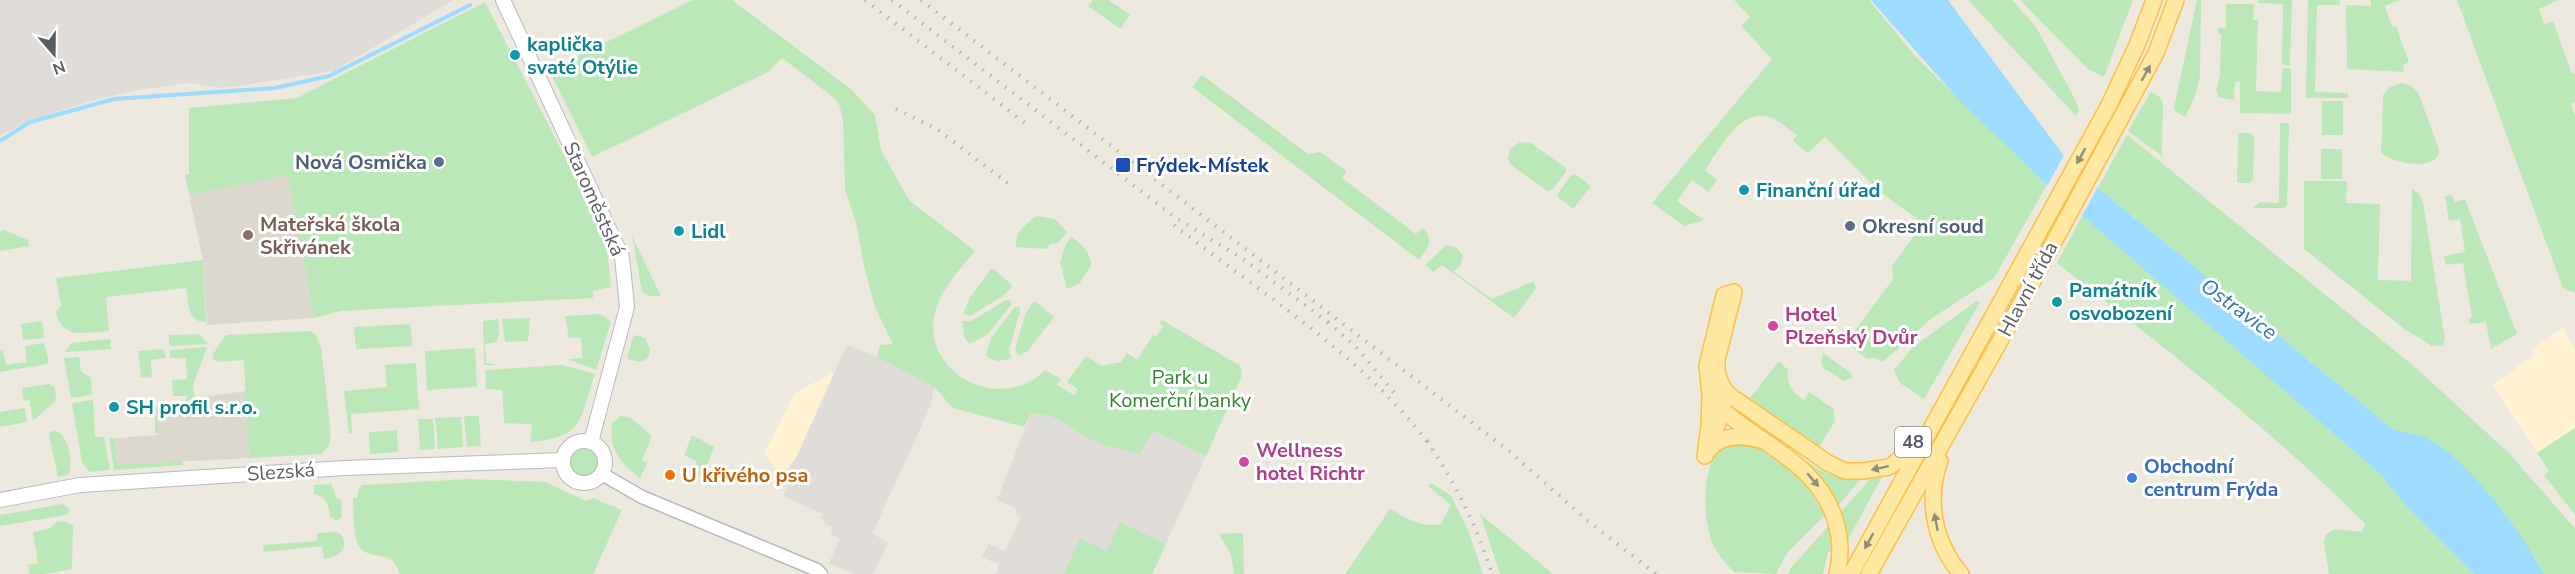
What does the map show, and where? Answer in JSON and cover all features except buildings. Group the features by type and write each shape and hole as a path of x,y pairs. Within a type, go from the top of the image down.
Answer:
{"main road":[{"name":"Staroměstská","path":"503,0 622,257 627,307 591,442"},
{"name":"48","path":"1851,574 1996,305 2033,244 2109,105 2137,45 2154,0"},
{"name":"Hlavní třída","path":"1869,574 2016,317 2046,255 2156,54 2176,0"},
{"path":"1705,456 1716,391 1717,360 1734,292 1724,295 1707,366 1716,391 1723,410 1803,469 1827,499 1840,543 1837,574"},
{"name":"48","path":"1716,391 1744,405 1840,469 1863,471 1885,468 1895,464 1910,449 1970,340 1996,305"},
{"name":"48","path":"1961,574 1952,563 1939,536 1935,521 1933,486 1939,462 2016,317"},
{"path":"1709,426 1723,410 1744,405"},
{"path":"1705,456 1723,410"},
{"path":"1705,456 1714,445 1728,437 1744,436 1767,442"},
{"path":"591,442 602,450 605,468 602,474 592,482 580,483 565,472 563,460 565,453 573,444 591,442"},
{"name":"Slezská","path":"0,500 80,485 345,468 563,460"}],"street":[{"path":"602,474 642,496 819,572"}],"shaded area":[{"path":"0,0 453,0 334,71 223,88 188,83 132,91 37,118 0,135"},
{"name":"Mateřská škola Skřivánek","path":"288,174 314,318 207,325 203,260 189,195"},
{"path":"2563,328 2575,350 2575,428 2537,453 2492,385 2534,355 2531,350"},
{"path":"847,345 877,357 934,387 931,405 872,534 888,542 873,574 854,574 829,563 840,538 830,534 833,527 824,523 825,520 821,518 823,514 783,496 788,487 781,477 795,460"},
{"path":"836,371 795,460 781,477 764,453 795,393"},
{"path":"246,391 249,458 117,465 115,438 158,435 158,413 184,412 195,398"},
{"path":"1031,413 1053,416 1097,442 1138,455 1152,431 1206,456 1152,574 995,574 999,565 982,557 989,544 1005,551 1021,517 1016,514 1017,509 997,500"}],"green space":[{"name":"Park u Komerční banky","path":"693,0 732,0 851,89 875,115 881,150 909,200 975,251 946,287 935,312 934,334 940,354 952,370 968,381 987,388 1008,388 1027,383 1045,370 1061,379 1057,385 1074,395 1078,389 1067,382 1086,356 1102,366 1121,362 1127,353 1137,360 1153,335 1156,337 1163,326 1159,324 1162,320 1239,365 1242,370 1241,378 1206,456 1153,431 1139,455 1098,443 1060,420 1043,414 1031,413 1024,427 953,408 934,387 877,357 880,345 893,344 875,307 856,222 845,189 843,120 839,104 832,96 782,58 768,72 592,157 549,70"},
{"path":"1093,0 1109,0 1130,15 1120,29 1088,6"},
{"path":"1734,0 1869,0 1915,56 2047,185 1994,278 1932,318 1883,362 1875,358 1867,359 1846,343 1893,279 1892,266 1923,223 1880,192 1825,137 1808,153 1793,141 1797,135 1774,119 1762,116 1751,117 1725,140 1705,170 1717,180 1708,192 1692,180 1677,201 1704,220 1684,226 1652,203 1772,59 1741,26 1750,17"},
{"path":"1968,0 2012,0 2036,27 2076,101 2079,111 2076,116"},
{"path":"2020,0 2133,0 2104,77 2088,69"},
{"path":"2197,0 2201,0 2200,76 2195,97 2185,117 2176,112 2174,108"},
{"path":"2258,0 2292,0 2290,66 2282,64 2283,4 2258,3"},
{"path":"2308,0 2340,0 2340,5 2317,5 2315,92 2348,93 2348,98 2306,98"},
{"path":"2371,0 2400,0 2385,6 2392,27 2396,26 2409,62 2403,65 2404,72 2347,69 2346,5 2371,6"},
{"path":"2457,0 2558,0 2539,9 2544,24 2553,21 2572,74 2575,73 2575,102 2571,104 2575,115 2575,292 2566,290 2562,286"},
{"name":"Nová Osmička","path":"485,2 611,246 607,250 611,287 593,291 593,298 340,311 314,318 288,175 189,195 185,175 189,174 189,108 297,98"},
{"path":"2226,4 2254,4 2253,20 2258,20 2256,91 2281,92 2283,68 2291,68 2291,114 2240,113 2240,81 2235,82 2234,100 2217,97 2221,34 2218,33 2218,28 2226,28"},
{"path":"1202,75 1308,154 1320,152 1347,171 1342,178 1416,234 1422,228 1429,236 1429,244 1419,260 1192,87"},
{"path":"2402,83 2410,85 2418,92 2439,150 2437,157 2431,161 2414,164 2394,160 2381,152 2383,95 2390,87"},
{"path":"2151,92 2160,97 2163,103 2162,156 2128,131"},
{"path":"2322,101 2343,101 2343,135 2322,135"},
{"path":"2280,123 2289,123 2287,206 2253,208 2260,202 2279,203"},
{"path":"2238,133 2251,133 2254,136 2253,179 2250,183 2237,183"},
{"path":"2127,135 2415,367 2510,454 2575,529 2575,574 2544,574 2536,559 2491,498 2428,439 2394,430 2098,188"},
{"path":"1520,142 1531,143 1566,168 1566,172 1552,190 1547,191 1511,165 1508,159 1510,149"},
{"path":"2321,149 2342,149 2342,179 2321,179"},
{"path":"1575,174 1591,186 1573,209 1557,196 1570,176"},
{"path":"2304,181 2347,181 2346,203 2380,204 2378,280 2411,281 2412,189 2419,194 2423,202 2445,339 2443,346 2432,346 2403,328 2304,249"},
{"path":"2452,195 2455,202 2465,199 2517,334 2491,349 2486,322 2470,324 2469,319 2472,318 2463,263 2446,265 2444,256 2465,252 2460,219 2449,221 2445,196"},
{"path":"2083,215 2378,472 2407,507 2474,574 2329,574 2324,543 2326,535 2334,529 2362,532 2365,524 2254,421 2057,263"},
{"path":"1037,216 1055,219 1067,232 1058,243 1051,244 1046,249 1016,247 1017,238 1025,225"},
{"path":"4,230 28,240 29,246 0,251 0,231"},
{"path":"632,236 661,296 649,296 642,291"},
{"path":"1071,237 1085,249 1091,266 1079,284 1067,289 1060,262 1065,246"},
{"path":"1446,245 1456,247 1463,255 1460,267 1453,271 1492,299 1534,281 1536,288 1514,318 1442,265 1433,272 1425,265"},
{"path":"203,260 206,322 195,319 192,315 186,288 106,297 109,331 76,333 63,327 59,321 56,311 61,306 56,278"},
{"path":"991,269 994,269 1013,286 1003,296 970,316 963,314 970,297"},
{"path":"1006,300 1010,300 1011,305 987,335 969,344 964,336 962,321 971,321"},
{"path":"1035,301 1054,317 1028,351 1018,356 1015,349 1025,315"},
{"path":"1976,301 1980,302 1924,399 1900,383 1894,370 1913,347"},
{"path":"1015,307 1020,307 1020,311 1009,350 1012,359 998,361 988,358 986,355 991,338"},
{"path":"598,314 611,322 596,370 568,359 582,358 581,338 569,338 565,316"},
{"path":"530,318 528,341 505,342 502,319"},
{"path":"498,319 499,335 496,342 485,344 486,363 500,365 484,365 483,321"},
{"path":"42,321 44,338 23,340 21,324"},
{"path":"410,324 413,346 356,349 354,327"},
{"path":"311,331 316,335 321,347 331,434 329,445 322,454 249,458 244,360 219,362 213,359 213,354 226,335"},
{"path":"199,334 208,344 171,346 169,344 169,335"},
{"path":"638,335 645,338 650,349 648,358 641,362 627,359 633,337"},
{"path":"110,339 111,349 65,352 71,343"},
{"path":"44,343 49,361 47,364 0,372 0,350 3,350 6,365 27,362 25,346"},
{"path":"207,347 193,385 195,398 184,412 158,413 158,433 155,433 155,408 182,405 188,396 173,396 172,380 187,379 186,358 170,358 170,350"},
{"path":"475,348 477,387 427,390 425,351"},
{"path":"164,349 166,358 151,360 152,378 141,377 138,351"},
{"path":"1823,353 1852,374 1852,378 1844,381 1822,367"},
{"path":"79,357 81,371 91,378 92,395 71,398 64,358"},
{"path":"1779,361 1788,370 1789,384 1796,394 1804,400 1809,392 1834,409 1835,421 1817,450 1750,398"},
{"path":"416,363 419,409 351,414 352,433 349,433 344,391 387,387 385,365"},
{"path":"562,365 595,374 582,414 578,423 562,436 530,442 532,424 504,423 502,390 486,389 485,370"},
{"path":"49,384 55,388 56,400 33,421 29,400 24,401 22,388"},
{"path":"93,400 95,437 104,437 110,470 89,472 82,462 72,403"},
{"path":"25,408 27,422 0,427 0,412"},
{"path":"464,416 479,416 481,446 467,447"},
{"path":"621,416 631,418 652,436 642,460 647,463 640,478 627,467 614,448 612,423"},
{"path":"461,417 463,447 438,449 435,418"},
{"path":"418,419 433,419 435,449 420,450"},
{"path":"2575,428 2575,515 2544,475 2549,471 2537,453"},
{"path":"397,430 398,452 370,454 369,432"},
{"path":"50,432 60,433 66,442 70,459 68,475 58,477 49,435"},
{"path":"692,435 714,447 702,478 692,474 697,461 684,455"},
{"path":"109,438 115,438 117,465 183,461 183,465 114,470"},
{"path":"1732,441 1761,446 1795,473 1805,483 1825,515 1787,553 1776,574 1734,572 1712,542 1707,521 1706,484 1717,451"},
{"path":"584,449 594,453 598,463 594,473 584,477 574,473 570,463 574,453"},
{"path":"1807,461 1832,475 1861,479 1837,507 1805,464"},
{"path":"1883,475 1844,547 1828,552 1823,574 1788,574 1872,477"},
{"path":"469,479 545,482 586,501 593,498 622,510 593,574 400,574 396,565 389,558 366,553 359,546 354,529 353,498 357,498 358,490 362,485"},
{"path":"1432,483 1451,496 1468,530 1483,574 1345,574 1390,509 1421,523 1441,524 1451,505 1428,486"},
{"path":"331,484 337,499 341,499 342,516 337,521 330,516 324,499 314,494 314,485"},
{"path":"63,504 70,510 67,515 0,526 0,515"},
{"path":"1480,514 1553,574 1500,574"},
{"path":"64,521 73,525 72,569 45,574 27,574 30,573 28,565 38,563 33,532 49,529 56,522"},
{"path":"1120,522 1166,544 1152,574 1064,574 1080,538 1107,551"},
{"path":"317,533 341,534 344,548 329,558 324,559 322,546 264,552 263,545 317,541"},
{"path":"1243,533 1244,574 1234,574 1231,554 1219,534"}],"water":[{"name":"Ostravice","path":"1871,0 1948,0 2064,156 2098,188 2394,430 2426,438 2462,464 2509,519 2544,574 2474,574 2407,507 2378,472 2047,185 1958,99"}],"pier":[{"path":"2065,153 2099,185 2081,218 2046,188"}],"waterway":[{"path":"0,141 30,122 114,99 275,88 329,76 470,5"}],"railway":[{"path":"865,0 1029,126"},
{"path":"892,0 1176,218 1243,259 1329,323"},
{"path":"921,0 1509,451 1588,521 1656,574"},
{"path":"896,109 937,129 1010,185"},
{"path":"1174,225 1344,355 1376,384 1432,448"},
{"path":"1328,322 1358,349 1395,394"},
{"path":"1427,441 1464,505 1492,574"}],"place":[{"name":"kaplička svaté Otýlie","path":"515,55"},
{"name":"Nová Osmička","path":"439,162"},
{"name":"Frýdek-Místek","path":"1123,165"},
{"name":"Finanční úřad","path":"1744,190"},
{"name":"Okresní soud","path":"1850,226"},
{"name":"Lidl","path":"679,231"},
{"name":"Mateřská škola Skřivánek","path":"248,235"},
{"name":"Památník osvobození","path":"2057,302"},
{"name":"Hotel Plzeňský Dvůr","path":"1773,326"},
{"name":"SH profil s.r.o.","path":"114,407"},
{"name":"Wellness hotel Richtr","path":"1244,462"},
{"name":"U křivého psa","path":"670,475"},
{"name":"Obchodní centrum Frýda","path":"2132,478"}]}
